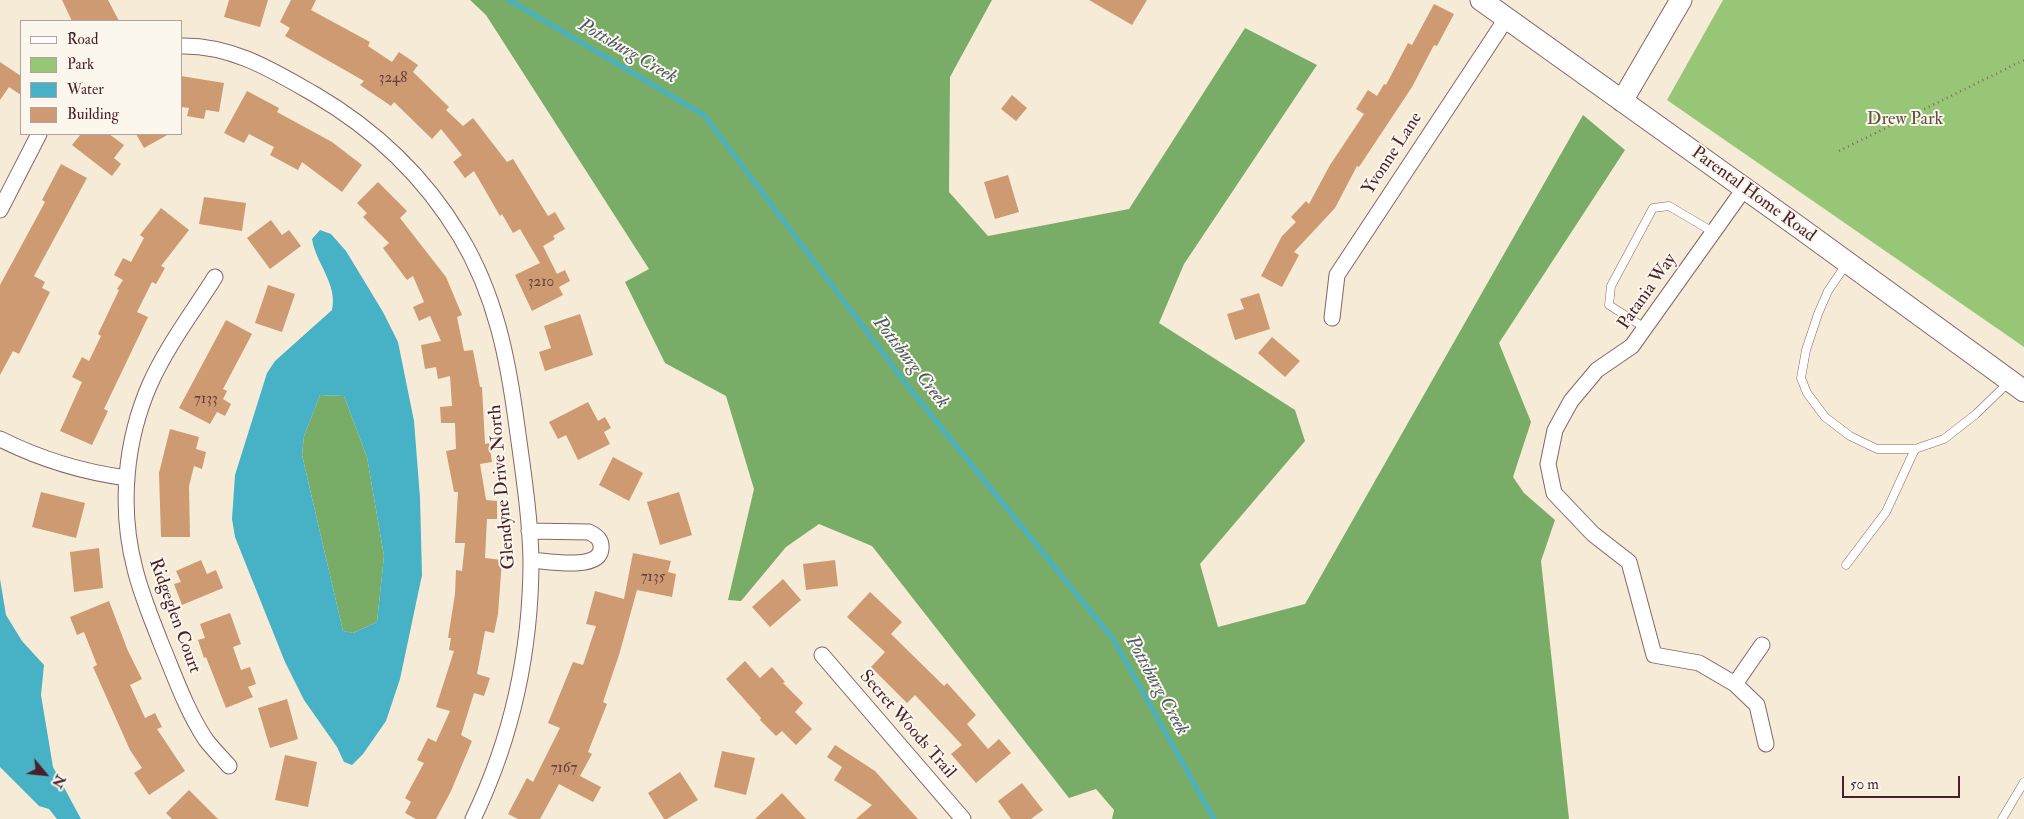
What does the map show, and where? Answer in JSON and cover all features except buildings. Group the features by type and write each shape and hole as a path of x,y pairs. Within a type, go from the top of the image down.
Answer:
{"main road":[{"name":"Parental Home Road","path":"1481,0 1848,262 2017,386"},
{"path":"1622,101 1681,0"}],"street":[{"name":"Yvonne Lane","path":"1332,318 1338,275 1506,19"},
{"name":"Glendyne Drive North","path":"182,46 212,48 237,54 259,63 339,109 369,131 396,155 430,192 460,236 476,267 498,324 509,366 525,486 531,560 528,627 523,667 504,742 473,819"},
{"path":"0,210 38,135"},
{"name":"Patania Way","path":"1744,188 1632,346 1597,370 1571,401 1555,430 1548,464 1554,493 1593,534 1629,562 1654,655 1699,663 1735,684 1757,706 1766,744"},
{"name":"Ridgeglen Court","path":"215,277 164,358 138,412 130,447 127,478 129,542 144,600 185,702 207,741 229,766"},
{"path":"0,439 59,464 99,474 127,478"},
{"path":"529,531 589,532 597,536 602,542 601,552 596,559 586,563 531,560"},
{"path":"1735,684 1762,645"},
{"name":"Secret Woods Trail","path":"822,656 963,819"}],"lane":[{"path":"1645,328 1609,305 1611,286 1653,208 1669,206 1713,232"},
{"path":"1848,262 1828,292 1818,314 1806,350 1801,378 1807,393 1825,417 1850,436 1877,449 1916,449 1944,439 2017,386"},
{"path":"1846,564 1886,512 1916,449"},
{"path":"2002,819 2024,782"}],"path":[{"path":"1839,151 2024,60"}],"green space":[{"path":"470,0 992,0 950,77 949,192 988,236 1129,209 1245,28 1317,65 1184,264 1159,323 1295,410 1305,441 1200,564 1218,627 1305,604 1583,115 1625,150 1499,343 1531,422 1513,477 1524,493 1555,520 1541,561 1569,819 1112,819 1114,810 1096,789 1069,798 872,546 819,524 786,547 741,601 728,600 754,489 726,396 665,363 625,282 649,269 486,15"},
{"name":"Drew Park","path":"1723,0 2024,0 2024,347 1667,100"},
{"path":"320,395 344,396 367,457 384,556 377,622 353,633 343,631 302,455 304,436"}],"water":[{"path":"320,230 331,234 346,251 383,312 398,342 414,421 420,498 422,575 400,679 386,721 363,754 352,765 344,762 337,747 304,700 285,662 235,537 232,519 235,475 267,373 275,361 332,310 332,291 312,239","holes":["320,395 344,396 367,457 384,556 377,622 353,633 343,631 302,455 304,436"]},
{"path":"0,579 6,615 22,641 44,665 41,695 53,767 81,819 57,819 49,809 39,806 0,767"}],"waterway":[{"name":"Pottsburg Creek","path":"509,0 704,115 910,389 1113,639 1214,819"}]}
